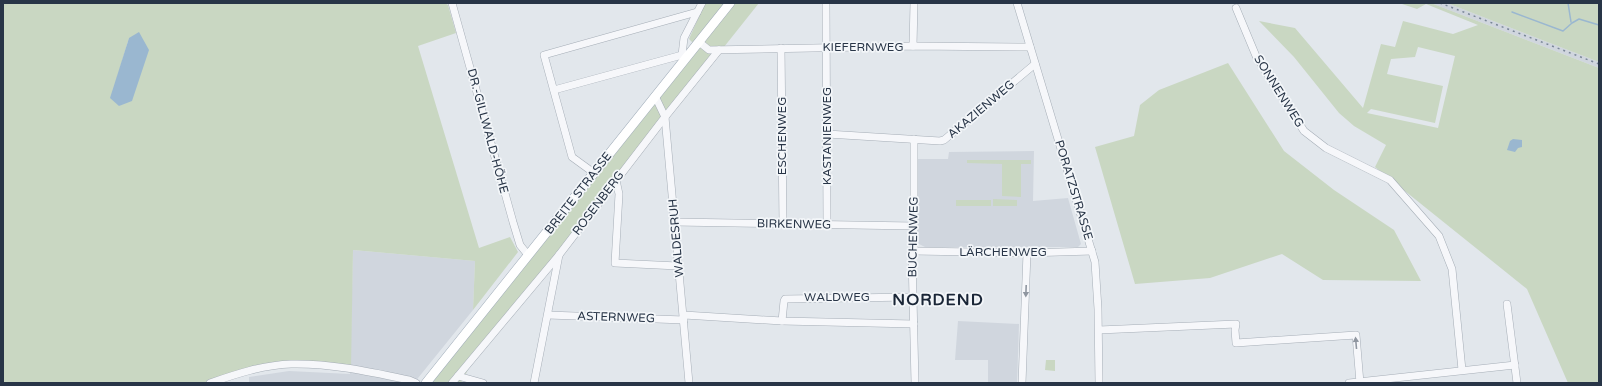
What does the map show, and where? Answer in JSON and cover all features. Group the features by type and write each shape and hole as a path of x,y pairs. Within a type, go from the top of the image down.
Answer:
{"main road":[{"name":"BREITE STRASSE","path":"426,383 655,96 684,57 699,42 730,3"}],"street":[{"name":"DR.-GILLWALD-HÖHE","path":"452,3 515,230 520,245 528,255"},
{"path":"554,90 684,57 684,38 702,3"},
{"name":"KASTANIENWEG","path":"826,3 827,224"},
{"path":"913,46 914,3"},
{"name":"PORATZSTRASSE","path":"1017,3 1092,251 1097,273 1099,383"},
{"name":"SONNENWEG","path":"1236,8 1256,56 1304,131 1326,148 1390,180 1438,236 1452,269 1462,370"},
{"path":"594,173 572,157 544,55 697,12"},
{"name":"KIEFERNWEG","path":"699,42 709,50 913,46 1030,47"},
{"name":"ESCHENWEG","path":"781,48 783,224"},
{"name":"ROSENBERG","path":"534,383 559,255 665,117 719,50"},
{"name":"AKAZIENWEG","path":"827,134 944,140 1036,64"},
{"name":"WALDESRUH","path":"655,96 665,117 689,383"},
{"name":"BUCHENWEG","path":"914,139 914,251 912,255 912,297 915,383"},
{"path":"616,180 619,194 615,263 678,266"},
{"name":"BIRKENWEG","path":"675,222 914,226"},
{"name":"LÄRCHENWEG","path":"914,251 1092,251"},
{"path":"1022,383 1027,252"},
{"path":"452,383 559,255"},
{"name":"WALDWEG","path":"782,321 785,299 912,297"},
{"path":"1508,304 1517,383"},
{"name":"ASTERNWEG","path":"548,315 684,318"},
{"name":"WALDWEG","path":"684,318 914,324"},
{"path":"1099,330 1236,324 1236,343 1356,335 1360,382"},
{"path":"210,383 235,374 290,364 325,366 366,371 409,380 416,383"},
{"path":"1348,383 1515,365"},
{"path":"458,376 483,383"}],"shaded area":[{"path":"1431,3 1447,3 1599,62 1599,68"},
{"path":"1034,151 1033,201 1068,198 1081,244 1078,247 925,247 917,243 916,159 948,159 949,152"},
{"path":"353,250 475,261 473,310 414,383 249,383 249,377 289,371 350,374"},
{"path":"958,321 1019,324 1017,383 988,383 988,360 955,360"}],"green space":[{"path":"3,3 445,3 448,5 456,33 418,46 479,248 510,237 518,252 473,310 475,261 353,250 351,369 290,364 210,383 3,383","holes":["129,38 120,106 111,98"]},
{"path":"705,3 726,3 693,43 689,39"},
{"path":"733,3 759,3 470,366 461,383 429,383"},
{"path":"1399,3 1431,3 1599,68 1599,383 1568,383 1527,289 1375,167 1386,145 1354,126 1339,113 1294,57 1259,21 1295,28 1363,108 1381,44 1395,47 1403,21 1453,34 1478,25 1426,4 1417,9","holes":["1418,47 1455,56 1438,128 1367,113 1371,109 1435,123 1443,86 1387,74 1391,59 1415,57"]},
{"path":"1447,3 1599,3 1599,62"},
{"path":"1228,63 1284,151 1334,190 1394,230 1421,281 1323,280 1282,254 1210,278 1135,284 1095,147 1134,136 1140,105 1159,90"},
{"path":"967,160 1031,160 1031,164 1021,164 1021,197 1002,196 1002,164 967,163"},
{"path":"993,199 1017,200 1017,206 993,206"},
{"path":"956,200 991,200 991,206 956,206"},
{"path":"1046,360 1055,360 1055,371 1045,370"}],"water":[{"path":"139,32 149,50 132,101 119,106 110,98 129,38"},
{"path":"1513,139 1522,140 1522,147 1518,148 1515,152 1507,150 1510,141"}],"waterway":[{"path":"1568,3 1571,22"},
{"path":"1512,12 1563,31 1579,19 1599,25"}],"railway":[{"path":"1440,3 1599,64"}],"district":[{"name":"NORDEND","path":"938,299"}]}
